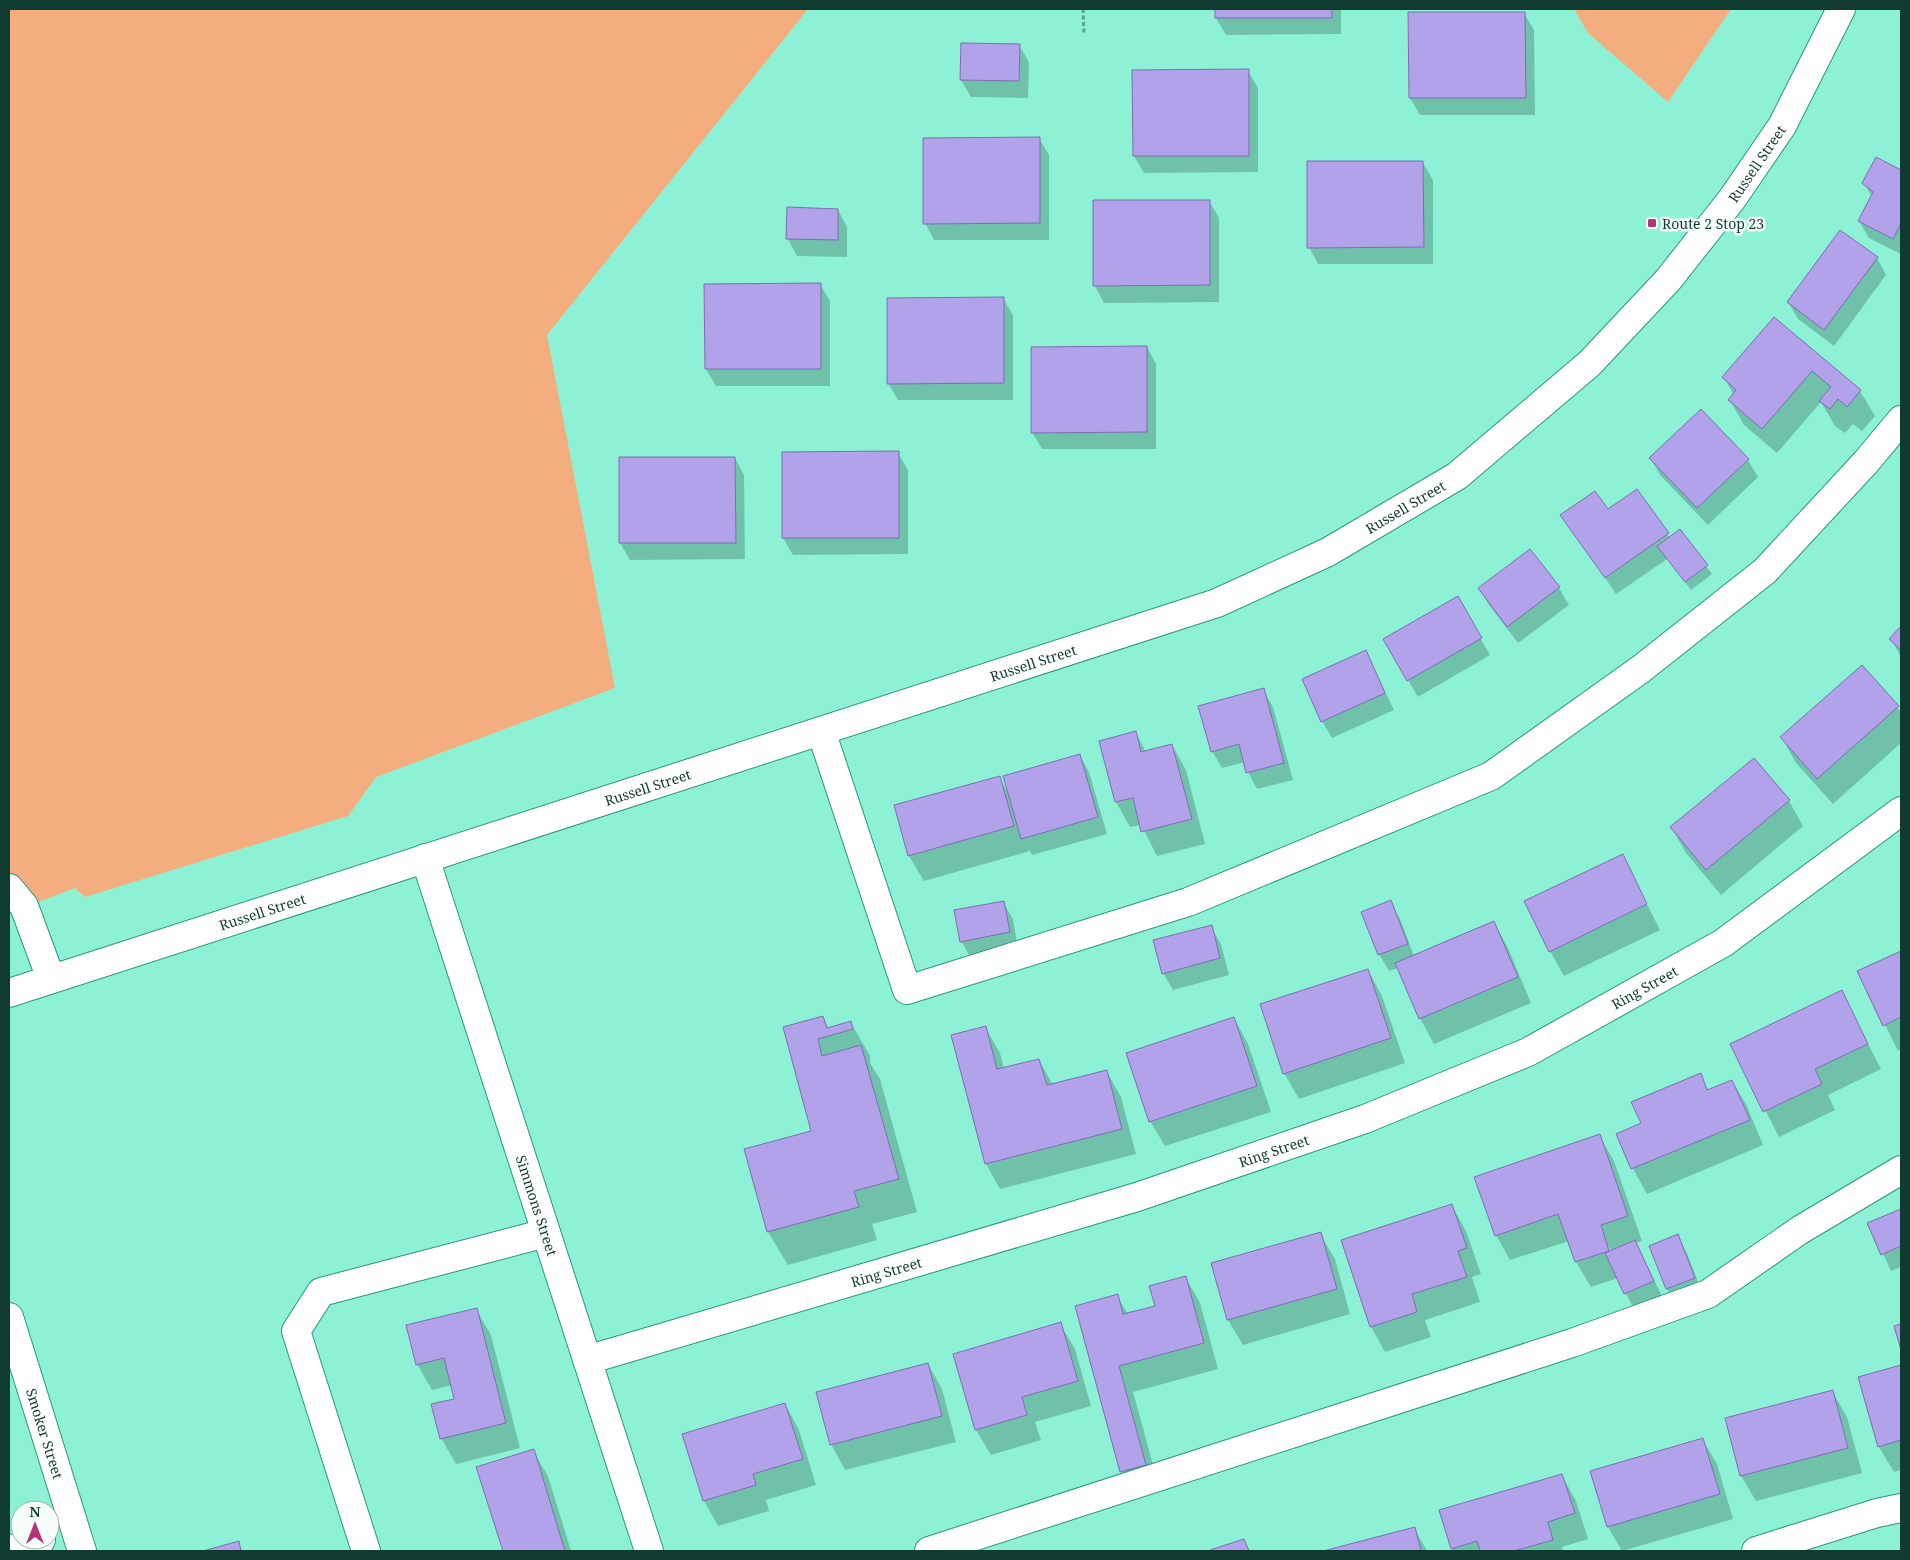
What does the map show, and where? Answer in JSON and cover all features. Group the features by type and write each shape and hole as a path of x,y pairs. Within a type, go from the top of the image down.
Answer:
{"street":[{"name":"Russell Street","path":"9,993 1216,603 1328,552 1457,476 1590,364 1668,280 1732,199 1782,126 1841,9"},
{"path":"821,731 907,990 1188,902 1491,776 1641,669 1765,571 1866,462 1901,420"},
{"name":"Ring Street","path":"587,1360 1137,1197 1365,1119 1528,1052 1723,943 1901,811"},
{"name":"Simmons Street","path":"426,858 649,1551"},
{"path":"9,888 24,906 51,980"},
{"path":"929,1551 1572,1343 1708,1294 1800,1230 1901,1170"},
{"path":"366,1551 296,1330 320,1292 546,1233"},
{"name":"Smoker Street","path":"9,1316 69,1539"},
{"path":"1756,1551 1877,1513 1901,1508"}],"path":[{"path":"1083,9 1084,34"}],"shaded area":[{"path":"9,9 808,9 547,335 615,688 376,777 348,816 85,897 75,888 9,913"},
{"path":"1574,9 1731,9 1668,102 1588,33"}],"building":[{"path":"1215,9 1332,9 1332,18 1215,18"},
{"path":"1408,12 1525,12 1526,98 1409,98"},
{"path":"961,43 1020,44 1019,81 960,80"},
{"path":"1249,69 1249,156 1133,156 1132,70"},
{"path":"1040,137 1040,223 923,224 923,138"},
{"path":"1876,157 1901,170 1901,223 1893,239 1858,221 1873,192 1862,183"},
{"path":"1307,161 1423,161 1424,247 1307,248"},
{"path":"1093,200 1210,200 1210,285 1093,286"},
{"path":"787,207 838,209 838,240 786,239"},
{"path":"1840,230 1878,257 1824,330 1787,302"},
{"path":"821,283 821,369 705,369 704,284"},
{"path":"1004,297 1004,383 887,384 887,298"},
{"path":"1774,317 1861,390 1847,407 1838,399 1830,409 1819,401 1831,387 1812,371 1762,429 1728,400 1736,390 1722,377"},
{"path":"1147,346 1147,432 1031,433 1031,347"},
{"path":"1701,409 1749,459 1697,508 1649,458"},
{"path":"899,451 899,538 782,538 782,452"},
{"path":"619,457 735,457 736,543 619,543"},
{"path":"1637,489 1669,533 1605,578 1560,515 1595,491 1608,509"},
{"path":"1680,529 1708,565 1685,582 1657,546"},
{"path":"1530,549 1560,587 1507,627 1478,588"},
{"path":"1458,596 1482,638 1407,681 1383,639"},
{"path":"1901,626 1901,650 1889,639"},
{"path":"1366,650 1385,693 1321,722 1302,679"},
{"path":"1862,665 1899,706 1817,779 1780,737"},
{"path":"1264,688 1284,763 1246,773 1239,744 1211,752 1198,706"},
{"path":"1136,731 1141,752 1172,744 1192,819 1141,832 1133,798 1115,802 1099,741"},
{"path":"1080,754 1098,817 1021,839 1003,776"},
{"path":"1754,758 1790,800 1706,870 1670,827"},
{"path":"1000,776 1014,826 908,856 894,805"},
{"path":"1623,854 1647,904 1549,952 1524,901"},
{"path":"1391,900 1408,944 1378,955 1361,912"},
{"path":"1004,901 1010,932 960,942 954,910"},
{"path":"1494,921 1518,977 1419,1019 1395,963"},
{"path":"1212,925 1220,958 1162,974 1153,940"},
{"path":"1901,951 1901,1017 1883,1026 1857,971"},
{"path":"1368,969 1391,1038 1283,1074 1260,1004"},
{"path":"1842,990 1868,1044 1815,1069 1822,1084 1763,1112 1730,1044"},
{"path":"823,1016 827,1028 851,1021 853,1029 818,1039 822,1056 861,1045 899,1179 854,1191 859,1207 767,1232 744,1149 811,1131 783,1027"},
{"path":"1234,1017 1257,1086 1149,1122 1126,1053"},
{"path":"986,1026 997,1069 1039,1059 1047,1085 1107,1070 1122,1129 985,1164 951,1035"},
{"path":"1701,1073 1707,1090 1732,1080 1750,1120 1631,1169 1616,1134 1641,1123 1631,1102"},
{"path":"1600,1134 1628,1216 1601,1225 1609,1251 1575,1262 1558,1214 1495,1236 1474,1177"},
{"path":"1452,1204 1467,1248 1458,1251 1467,1277 1412,1294 1417,1312 1370,1327 1341,1240"},
{"path":"1901,1209 1901,1246 1881,1255 1867,1223"},
{"path":"1321,1232 1337,1289 1227,1320 1211,1263"},
{"path":"1678,1234 1695,1278 1666,1289 1649,1246"},
{"path":"1635,1240 1654,1281 1624,1294 1605,1253"},
{"path":"1186,1276 1204,1343 1119,1366 1146,1465 1120,1472 1075,1306 1118,1294 1123,1314 1155,1306 1149,1286"},
{"path":"477,1308 506,1423 440,1439 431,1404 454,1399 444,1358 416,1365 406,1325"},
{"path":"1061,1322 1078,1381 1022,1397 1027,1415 975,1430 953,1354"},
{"path":"1901,1324 1901,1350 1894,1326"},
{"path":"928,1363 942,1416 830,1445 816,1392"},
{"path":"1901,1365 1901,1440 1878,1447 1858,1377"},
{"path":"1833,1390 1848,1448 1740,1476 1725,1418"},
{"path":"785,1403 803,1459 753,1474 756,1485 703,1501 682,1434"},
{"path":"1703,1438 1720,1494 1607,1527 1590,1471"},
{"path":"534,1449 565,1551 503,1551 476,1467"},
{"path":"1562,1474 1575,1513 1548,1522 1553,1540 1514,1551 1480,1551 1477,1541 1451,1549 1439,1510"},
{"path":"1415,1527 1421,1551 1323,1551"},
{"path":"1244,1539 1249,1551 1210,1550"},
{"path":"239,1541 241,1551 203,1551"}],"place":[{"name":"Route 2 Stop 23","path":"1652,223"}]}
